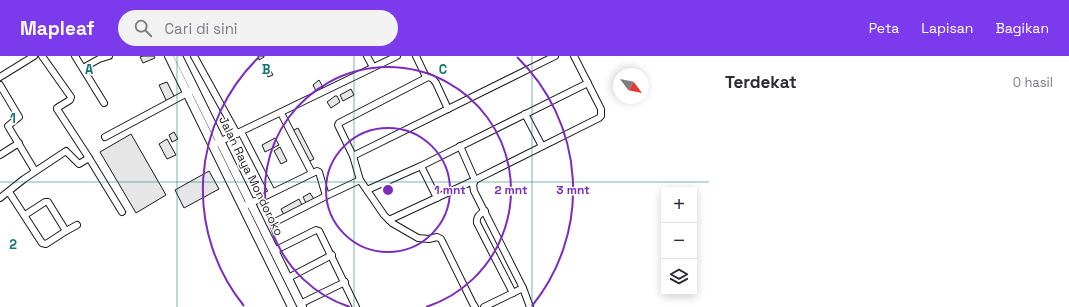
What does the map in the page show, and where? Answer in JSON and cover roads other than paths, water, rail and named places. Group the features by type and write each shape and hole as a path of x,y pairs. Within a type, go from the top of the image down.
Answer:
{"highway":[{"name":"Jalan Raya Mondoroko","path":"169,56 190,91 247,205 288,278 301,305"},
{"name":"Jalan Raya Mondoroko","path":"178,56 190,91"},
{"name":"Jalan Raya Mondoroko","path":"270,248 292,307"}],"street":[{"path":"0,77 34,56"},
{"path":"42,56 71,97 70,100 57,109 122,212"},
{"path":"75,56 104,103"},
{"path":"83,68 99,59 109,56"},
{"path":"194,56 272,192"},
{"path":"367,56 373,67"},
{"path":"216,144 397,56"},
{"path":"416,56 426,75 433,79 436,83 448,108"},
{"path":"353,156 556,56"},
{"path":"389,220 599,118 601,116 601,109 574,56"},
{"path":"428,77 339,122 338,125 353,156 360,180 384,215 397,227 418,238 429,239 437,237 441,239 475,307"},
{"path":"367,190 421,166 588,83"},
{"path":"0,85 19,118 8,125 36,171"},
{"path":"104,137 190,91"},
{"path":"281,113 312,174"},
{"path":"525,114 542,146"},
{"path":"0,155 19,143"},
{"path":"460,146 474,180 474,191 523,288 530,307"},
{"path":"0,198 66,151 79,164 89,158"},
{"path":"421,166 437,198"},
{"path":"247,205 317,171 319,172 329,194"},
{"path":"275,222 360,180"},
{"path":"9,192 44,244 77,225"},
{"path":"25,215 45,202 48,202 66,231"},
{"path":"485,211 480,213 477,223 513,293"},
{"path":"270,248 316,230 319,231 356,307"},
{"path":"288,278 332,255"},
{"path":"301,305 345,282"},
{"path":"484,307 523,288"}]}
